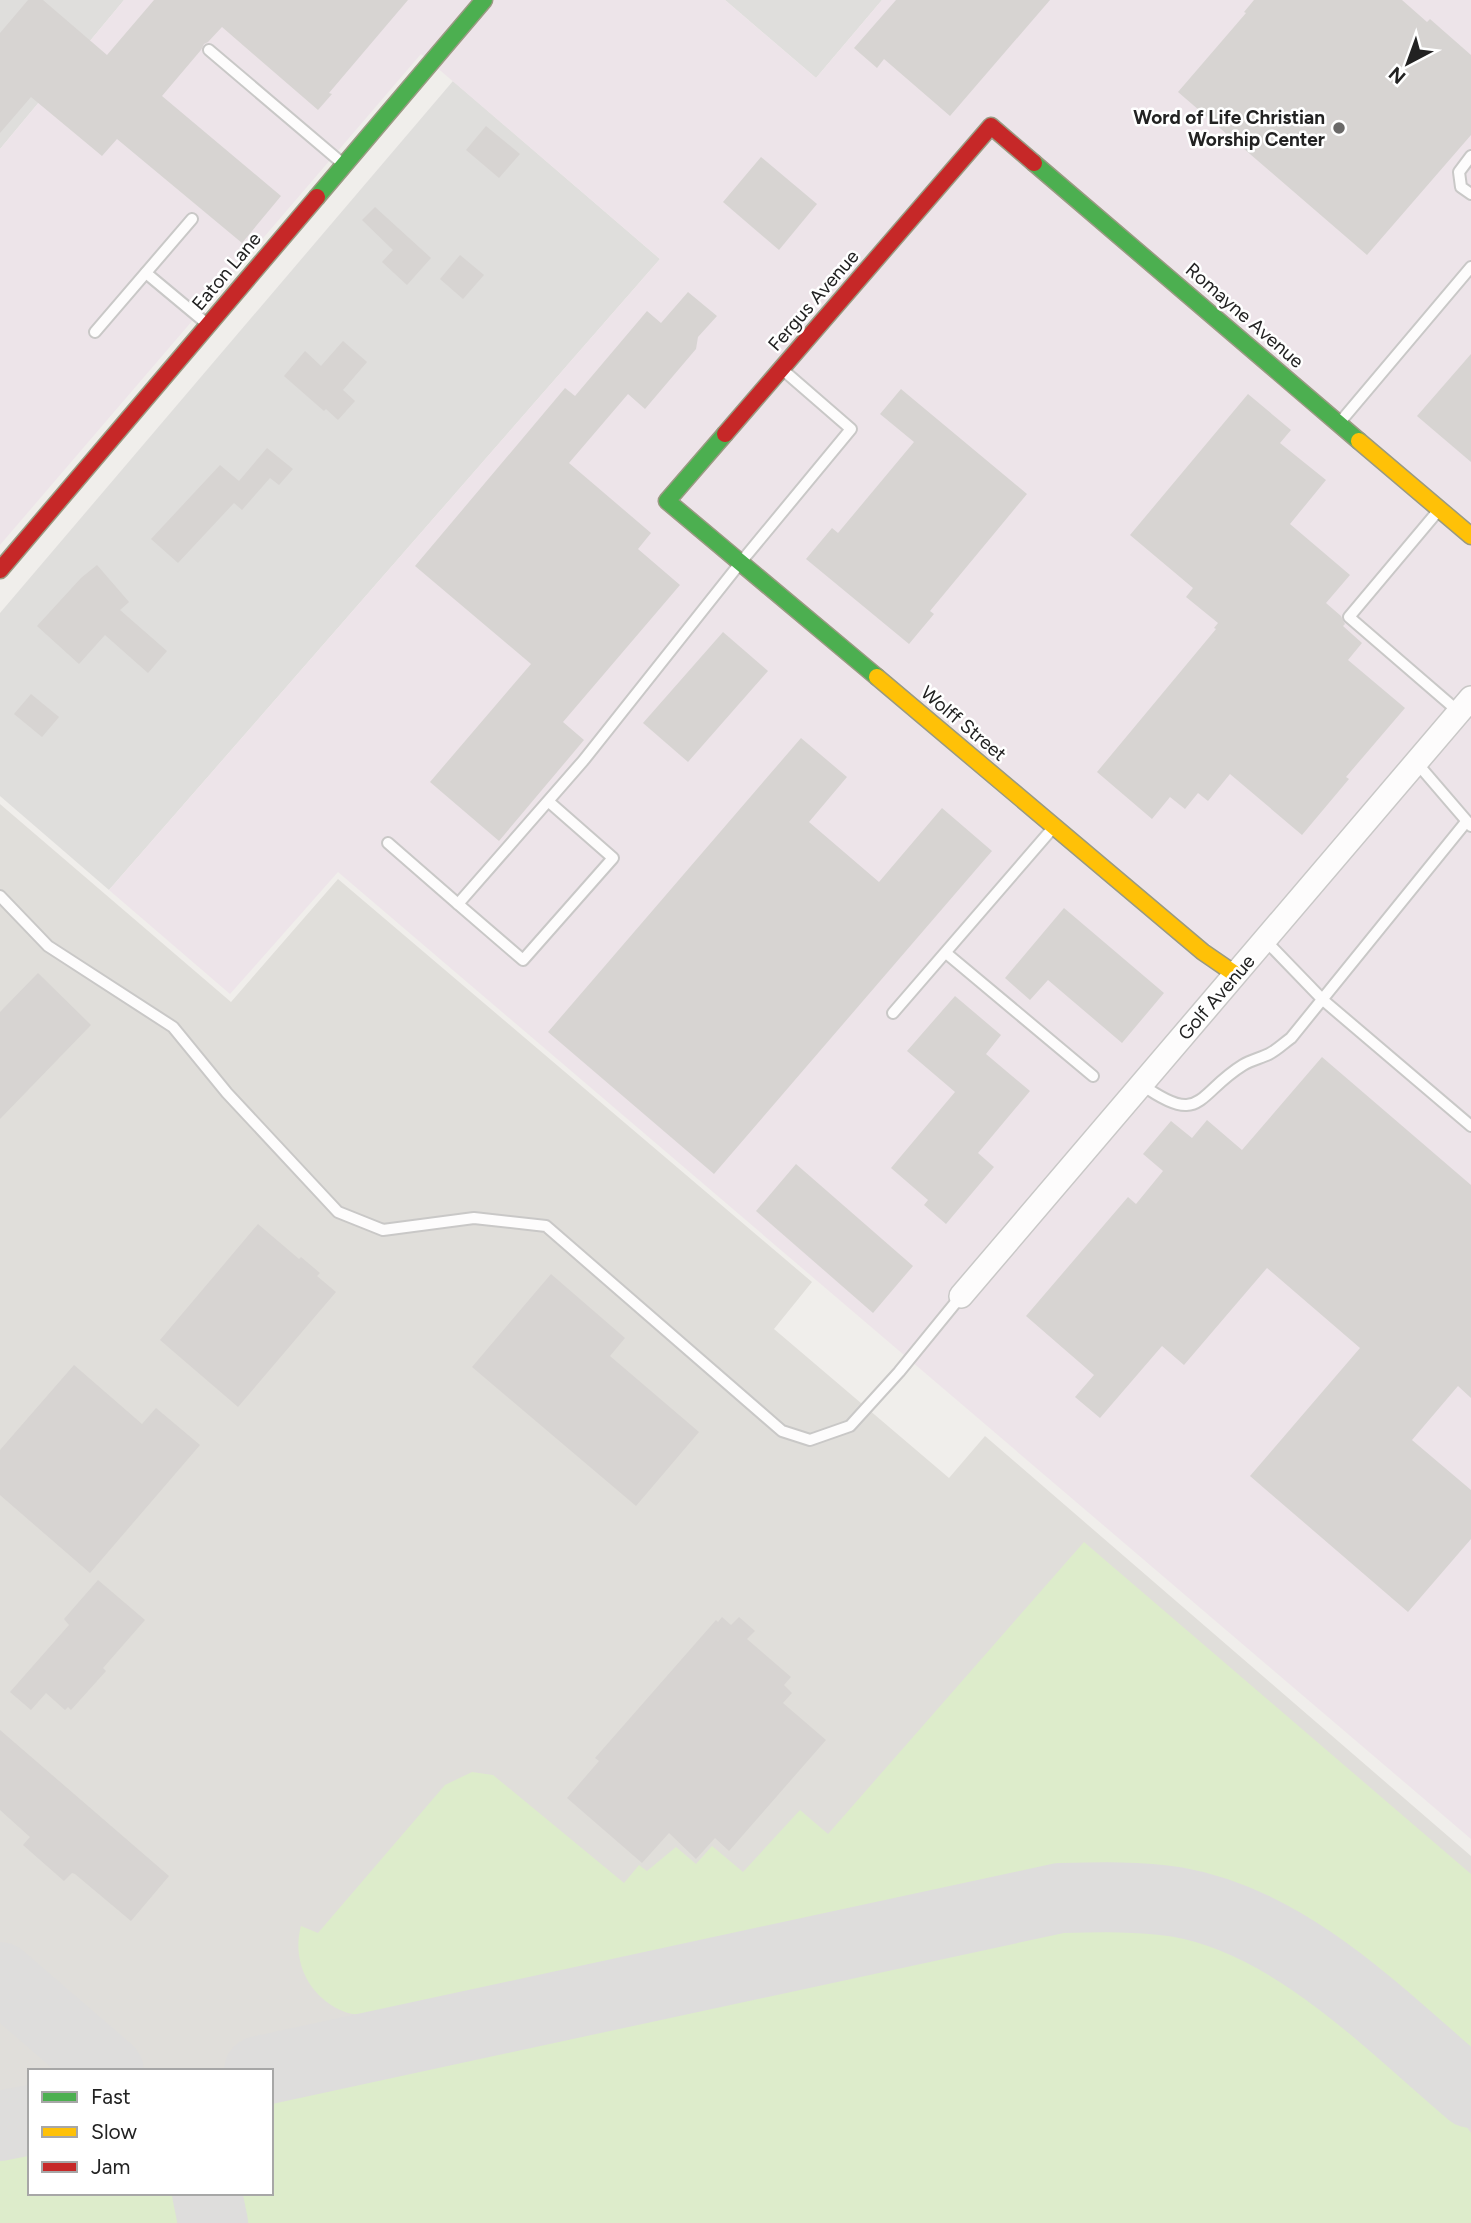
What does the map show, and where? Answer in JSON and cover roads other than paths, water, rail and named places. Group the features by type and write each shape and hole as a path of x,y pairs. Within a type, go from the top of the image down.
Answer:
{"street":[{"name":"Eaton Lane","path":"0,570 484,0"},
{"name":"Fergus Avenue","path":"667,501 991,126"},
{"name":"Romayne Avenue","path":"991,126 1471,536"},
{"name":"Wolff Street","path":"667,501 1203,953 1235,974"},
{"name":"Golf Avenue","path":"961,1296 1465,705"}],"lane":[{"path":"209,50 344,165"},
{"path":"1471,156 1459,172 1461,187 1471,194"},
{"path":"95,332 192,219"},
{"path":"1339,424 1471,267"},
{"path":"146,273 208,325"},
{"path":"458,904 583,761 851,429 781,369"},
{"path":"1439,509 1349,617 1465,705"},
{"path":"1141,1084 1172,1103 1187,1106 1199,1102 1244,1065 1270,1054 1291,1038 1324,1000 1468,824 1416,762"},
{"path":"388,843 523,960 613,858 548,801"},
{"path":"893,1013 1054,827"},
{"path":"0,896 48,946 173,1027 227,1093 338,1212 383,1230 474,1217 546,1226 782,1431 810,1440 850,1426 961,1296"},
{"path":"1265,940 1324,1000 1471,1126"},
{"path":"946,953 1093,1076"}],"place":[{"name":"Word of Life Christian Worship Center","path":"1339,128"}]}
